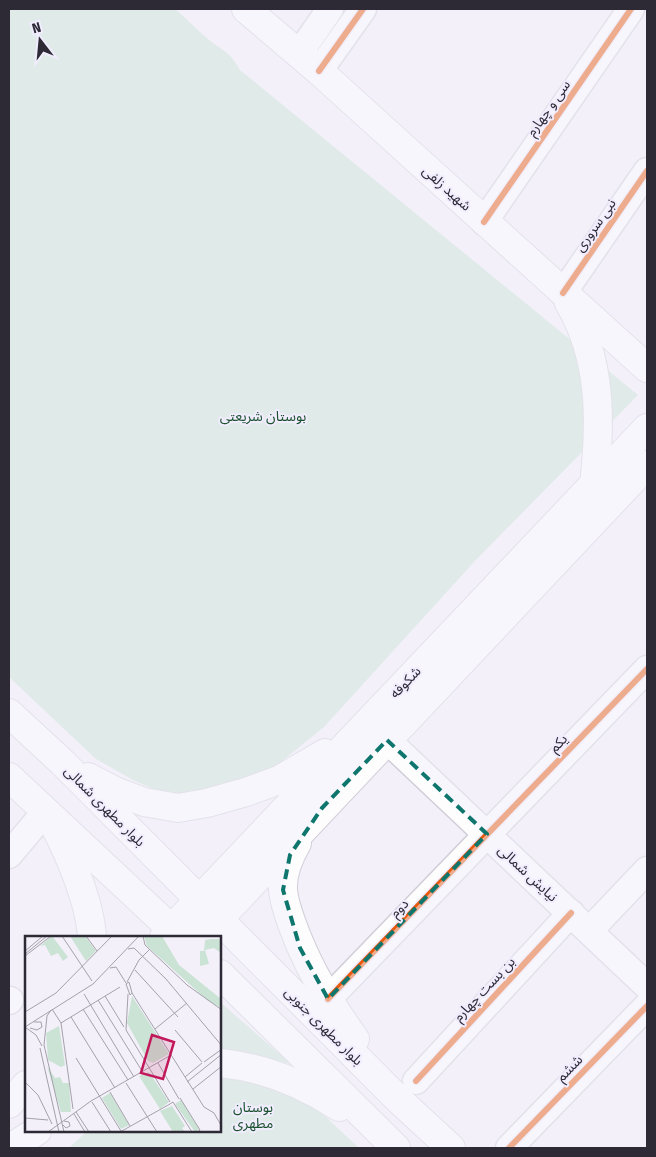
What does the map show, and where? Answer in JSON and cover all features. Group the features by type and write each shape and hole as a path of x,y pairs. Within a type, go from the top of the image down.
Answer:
{"main road":[{"name":"شهید زلفی","path":"246,9 319,71 647,368"},
{"path":"563,293 584,337 594,370 605,491 647,476"},
{"name":"شکوفه","path":"171,934 207,919 322,808 387,740 605,491 647,428"},
{"name":"شکوفه","path":"207,919 350,739 605,491 647,465"},
{"name":"بلوار مطهری شمالی","path":"9,713 62,762 207,919"},
{"path":"62,762 115,791 144,802 178,808 207,803 279,780 350,739"},
{"path":"9,778 46,811 171,934"},
{"path":"322,808 290,855 283,890 287,910 300,948 328,999 408,1091"},
{"path":"46,811 58,833 83,895 92,926 92,936"},
{"name":"بلوار مطهری جنوبی","path":"207,919 408,1091 451,1148"},
{"path":"221,975 388,1140"},
{"path":"221,1063 236,1065 280,1077 318,1093 388,1140"},
{"path":"9,1104 25,1086"},
{"path":"10,1148 25,1131"},
{"path":"10,1148 35,1132"}],"street":[{"path":"299,54 330,9"},
{"path":"319,71 363,9"},
{"name":"سی و چهارم","path":"484,222 632,9"},
{"name":"نبی سروری","path":"563,293 647,172"},
{"name":"یکم","path":"487,834 647,669"},
{"name":"نیایش شمالی","path":"387,740 647,986"},
{"path":"9,855 46,811"},
{"name":"دوم","path":"328,999 487,834"},
{"name":"بن بست چهارم","path":"408,1091 580,922 647,870"},
{"name":"ششم","path":"509,1148 647,1006"}],"highlighted area":[{"path":"387,740 487,834 328,999 300,948 283,890 290,855 322,808"}],"green space":[{"name":"بوستان شریعتی","path":"9,9 175,9 208,39 228,54 240,70 638,395 474,562 324,727 276,766 251,778 224,786 179,795 156,790 135,781 96,759 9,677"},
{"path":"221,1003 291,1064 243,1052 221,1049"},
{"name":"بوستان مطهری","path":"221,1076 259,1082 309,1101 359,1148 69,1148 86,1132 221,1132"}],"cycle path":[{"path":"319,71 363,9"},
{"path":"484,222 631,9"},
{"path":"563,293 647,171"},
{"path":"328,999 647,669"},
{"path":"416,1081 571,913"},
{"path":"509,1148 647,1006"}]}
